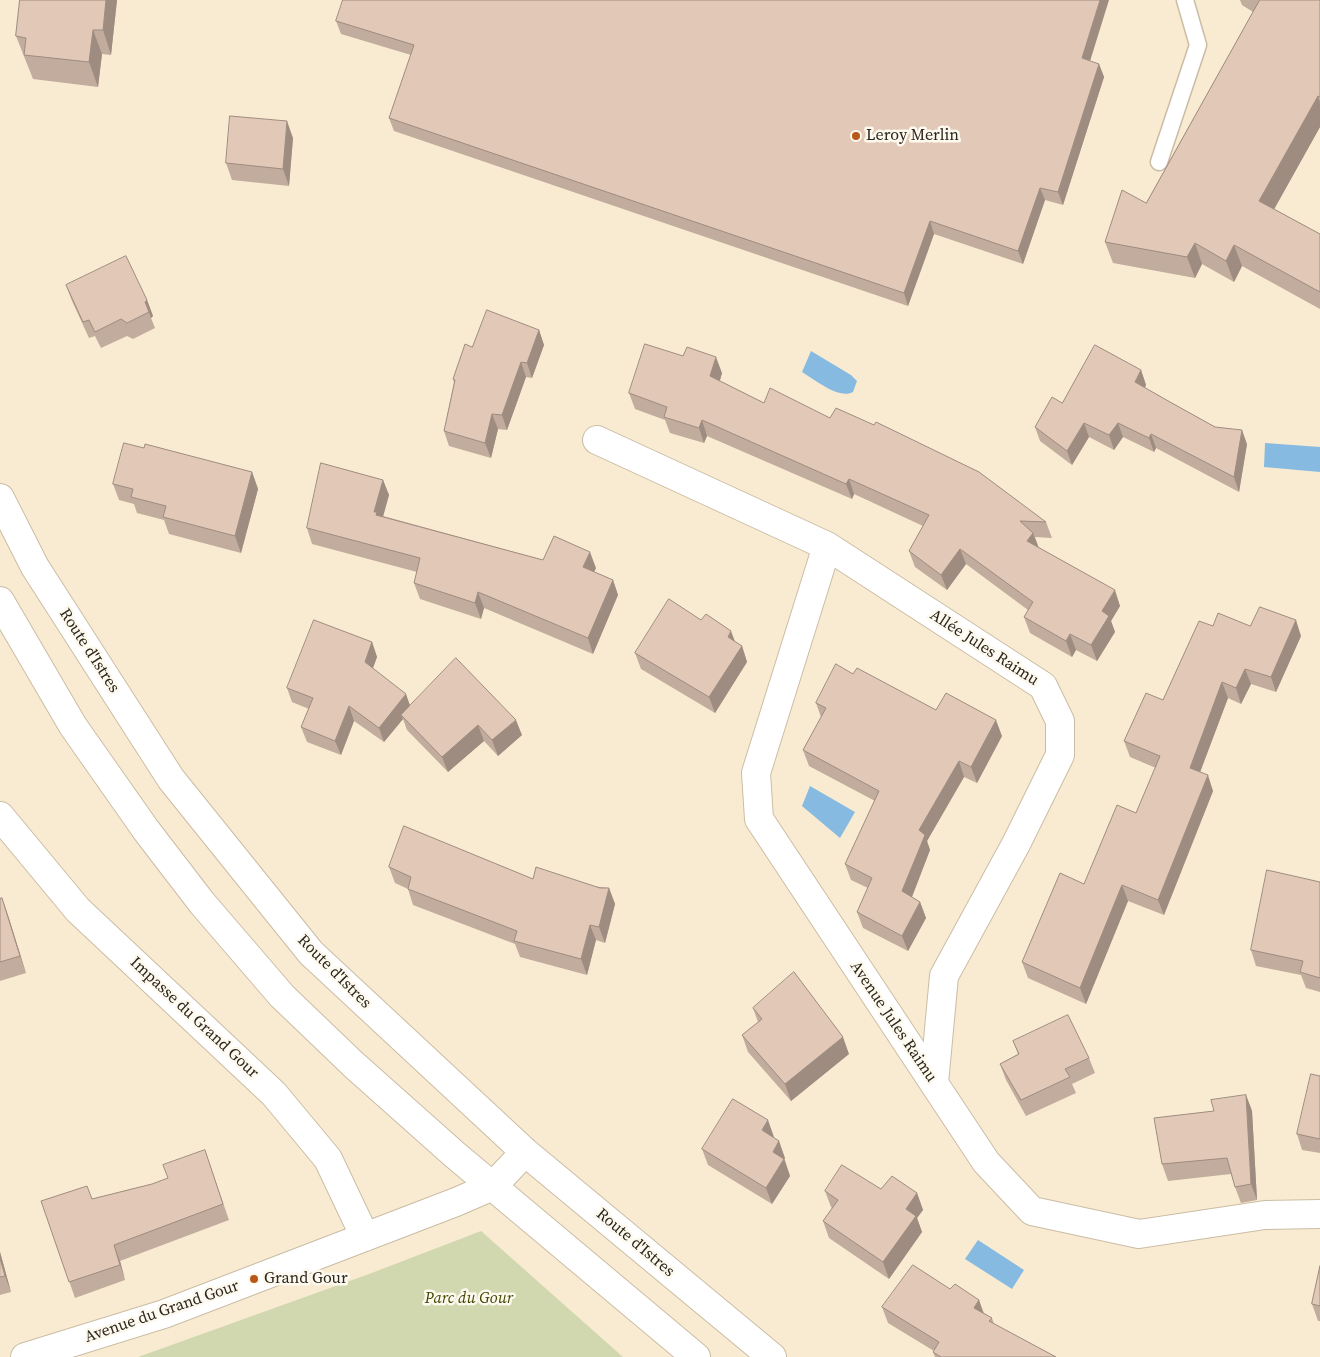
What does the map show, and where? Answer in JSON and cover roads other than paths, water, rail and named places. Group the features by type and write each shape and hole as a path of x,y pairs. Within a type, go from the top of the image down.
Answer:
{"street":[{"name":"Allée Jules Raimu","path":"596,440 826,546 1043,686 1060,721 1060,756 1016,844 944,976 934,1083"},
{"name":"Route d'Istres","path":"0,498 35,567 171,779 305,946 525,1152 772,1357"},
{"name":"Avenue Jules Raimu","path":"826,546 756,773 758,819 986,1162 1032,1211 1139,1234 1265,1215 1320,1214"},
{"path":"0,600 73,726 146,830 202,903 282,996 354,1065 493,1186 696,1357"},
{"name":"Impasse du Grand Gour","path":"0,816 78,910 274,1094 328,1159 365,1237"},
{"path":"493,1186 525,1152"},
{"name":"Avenue du Grand Gour","path":"25,1357 164,1314 493,1186"}],"lane":[{"path":"1159,162 1198,45 1185,0"}],"water":[{"path":"811,351 851,375 857,381 853,392 847,394 834,391 802,372"},
{"path":"1265,443 1320,447 1320,472 1264,467"},
{"path":"810,786 855,812 840,838 802,806"},
{"path":"978,1240 1024,1270 1012,1289 965,1259"}],"place":[{"name":"Leroy Merlin","path":"856,136"},
{"name":"Grand Gour","path":"254,1279"}],"park label":[{"name":"Parc du Gour","path":"469,1299"}]}
